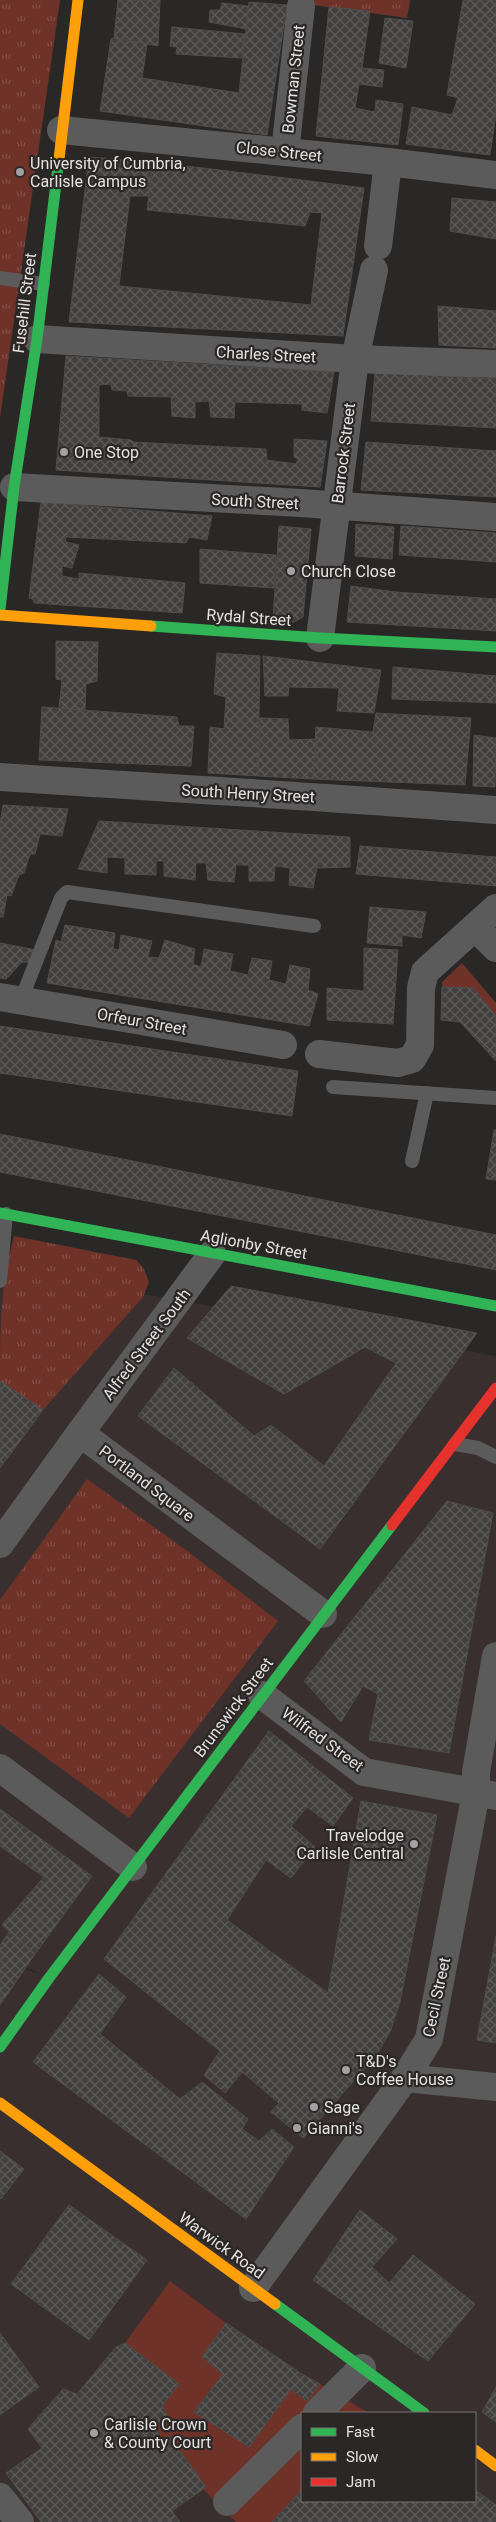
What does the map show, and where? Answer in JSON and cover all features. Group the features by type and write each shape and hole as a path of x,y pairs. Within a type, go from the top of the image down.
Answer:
{"street":[{"name":"Fusehill Street","path":"0,609 14,487 37,339 78,0"},
{"name":"Bowman Street","path":"285,152 301,6"},
{"name":"Close Street","path":"61,130 388,162 496,176"},
{"name":"Barrock Street","path":"320,638 355,359 376,258 388,162"},
{"name":"Charles Street","path":"37,339 355,359 496,364"},
{"name":"South Street","path":"14,487 496,517"},
{"name":"Rydal Street","path":"0,615 320,638 496,647"},
{"name":"South Henry Street","path":"0,777 171,789 319,796 496,810"},
{"path":"319,1054 398,1063 412,1059 420,1044 421,988 425,972 496,908"},
{"path":"475,927 496,948"},
{"name":"Orfeur Street","path":"10,998 284,1046"},
{"name":"Aglionby Street","path":"3,1214 496,1306"},
{"name":"Alfred Street South","path":"80,1433 212,1254"},
{"name":"Brunswick Street","path":"0,2047 48,1978 496,1388"},
{"path":"0,1544 80,1433"},
{"name":"Portland Square","path":"80,1433 323,1614"},
{"name":"Cecil Street","path":"253,2288 405,2078 429,2039 486,1794 476,1772 496,1656"},
{"name":"Wilfred Street","path":"262,1694 364,1772 486,1794"},
{"path":"0,1768 133,1867"},
{"path":"405,2078 496,2087"},
{"name":"Warwick Road","path":"0,2103 423,2412"},
{"path":"318,2412 362,2368"},
{"path":"227,2502 301,2429"},
{"path":"476,2451 496,2466"},
{"path":"0,2497 20,2522"}],"lane":[{"path":"0,278 43,284"},
{"path":"10,998 61,898 67,892 314,926"},
{"path":"334,1087 496,1098"},
{"path":"412,1161 427,1093"},
{"name":"Aglionby Street","path":"0,1281 3,1214"},
{"path":"455,1444 478,1448 496,1457"}],"shaded area":[{"path":"0,1269 496,1356 496,2522 0,2522 0,1961 43,1975 0,1955"}],"green space":[{"name":"University of Cumbria, Carlisle Campus","path":"0,0 60,0 0,418"},
{"path":"292,0 410,0 407,18 292,2"},
{"path":"462,963 496,1003 496,1016 473,988 442,987 442,982"},
{"path":"14,1236 136,1260 144,1269 149,1282 143,1297 43,1410 0,1382 3,1291"},
{"path":"87,1479 186,1550 278,1621 129,1818 0,1724 0,1600"},
{"path":"170,2281 226,2323 202,2357 223,2374 194,2412 249,2446 291,2389 307,2401 320,2384 367,2412 301,2412 301,2491 272,2522 236,2522 203,2489 206,2487 169,2437 164,2446 155,2427 167,2414 162,2406 179,2384 125,2343"}],"building":[{"path":"118,0 160,0 158,46 114,38"},
{"path":"463,0 496,0 496,114 490,155 406,144 412,107 452,115 458,98 447,95"},
{"path":"249,2 287,5 267,135 100,111 111,39 114,38 147,44 142,78 239,93"},
{"path":"222,3 248,6 246,29 209,22 210,10 220,10"},
{"path":"329,7 370,11 362,68 384,70 382,87 359,84 355,108 375,112 376,100 403,104 398,145 316,136"},
{"path":"385,18 413,21 406,68 379,63"},
{"path":"172,27 245,34 242,58 176,54 177,47 170,46"},
{"path":"89,157 153,162 149,196 130,196 119,286 311,305 322,213 310,212 310,181 364,188 343,336 69,322"},
{"path":"153,162 310,181 310,212 305,226 147,210"},
{"path":"452,198 496,202 496,239 450,231"},
{"path":"438,306 496,311 496,348 439,345"},
{"path":"66,356 334,372 327,413 302,410 302,404 235,402 234,418 211,417 209,401 195,402 195,418 172,416 171,397 128,396 127,391 112,390 111,384 99,385 99,437 131,440 133,442 266,449 267,460 296,464 298,459 294,457 294,439 327,441 320,487 56,470"},
{"path":"375,372 496,379 496,428 371,421"},
{"path":"366,442 496,451 496,497 361,490"},
{"path":"41,502 212,516 207,540 189,537 186,543 65,537 66,542 79,545 72,568 62,566 62,576 79,579 79,573 185,583 182,613 34,603 33,599 29,598"},
{"path":"356,524 394,527 392,559 355,556"},
{"name":"Church Close","path":"279,526 311,529 303,617 294,622 273,619"},
{"path":"401,526 496,533 496,562 399,555"},
{"path":"200,549 276,555 274,588 200,583"},
{"path":"351,586 396,592 496,599 496,631 347,622"},
{"path":"56,641 98,642 97,681 86,684 85,711 59,709 62,680 56,679"},
{"path":"217,653 260,656 258,776 208,773 210,727 224,729 226,697 214,694"},
{"path":"263,656 381,670 374,713 337,711 339,688 289,687 288,696 265,696"},
{"path":"393,667 496,676 496,703 392,699"},
{"path":"42,707 177,717 179,726 194,726 191,766 39,760"},
{"path":"376,713 471,718 465,785 313,779 316,727 373,732"},
{"path":"260,718 288,719 289,740 316,739 313,779 258,776"},
{"path":"474,735 496,738 495,787 473,786"},
{"path":"3,805 68,809 62,836 40,834 35,854 30,854 24,873 19,875 11,896 7,895 3,917 0,917 0,823"},
{"path":"99,821 350,837 350,867 317,868 313,888 289,885 290,868 275,866 274,881 249,881 249,865 236,865 234,882 208,880 206,863 196,863 195,880 164,876 164,861 156,861 156,875 125,874 125,858 107,857 107,873 78,869"},
{"path":"360,846 496,857 496,886 356,874"},
{"path":"370,907 426,912 421,938 402,935 402,946 367,943"},
{"path":"65,925 115,933 113,949 119,950 121,935 152,941 148,957 159,958 165,940 195,949 193,964 201,967 204,949 233,954 230,971 248,975 252,958 272,961 269,980 286,984 290,965 310,969 308,990 318,994 309,1026 47,983 56,940 61,942"},
{"path":"0,943 36,950 33,962 22,962 6,979 0,978"},
{"path":"364,948 398,950 393,1024 327,1020 327,988 364,991"},
{"path":"442,987 473,988 496,1016 496,1061 460,1022 441,1020"},
{"path":"0,1026 298,1071 292,1116 0,1073"},
{"path":"494,1130 496,1130 496,1180 486,1179"},
{"path":"0,1134 496,1235 496,1270 0,1172"},
{"path":"231,1286 477,1333 320,1549 138,1416 174,1368 254,1436 271,1425 324,1466 396,1363 365,1347 284,1394 187,1338"},
{"path":"0,1381 43,1410 0,1468"},
{"path":"447,1501 493,1513 449,1753 369,1740 378,1694 363,1686 341,1722 304,1681"},
{"path":"269,1731 353,1798 333,1826 307,1807 291,1826 315,1847 291,1878 266,1860 227,1920 328,1993 361,1801 437,1815 400,2002 390,2032 376,2056 303,2138 271,2112 279,2103 242,2072 225,2093 204,2075 220,2051 104,1959"},
{"path":"0,1809 92,1876 35,1954 2,1925 44,1877 0,1846"},
{"path":"9,1932 35,1954 0,2005 0,1945"},
{"path":"496,1936 496,2043 477,2040"},
{"path":"99,1974 126,1997 100,2034 180,2099 202,2082 248,2119 242,2129 259,2141 272,2129 294,2147 246,2219 33,2062"},
{"path":"0,2151 24,2169 1,2199 0,2198"},
{"path":"69,2205 147,2260 89,2340 11,2284"},
{"path":"360,2210 397,2239 372,2267 389,2283 413,2255 475,2304 428,2361 313,2280"},
{"path":"226,2323 320,2384 307,2401 291,2389 249,2447 194,2412 223,2374 202,2357"},
{"path":"0,2333 39,2387 0,2415"},
{"name":"Carlisle Crown & County Court","path":"125,2343 179,2384 162,2406 167,2414 155,2427 164,2446 169,2436 206,2487 172,2511 180,2522 41,2522 6,2473 42,2448 28,2429 63,2389 77,2394 116,2347"},
{"path":"496,2387 496,2422 482,2412"},
{"path":"301,2491 301,2502 476,2502 476,2491 496,2505 496,2522 272,2522"}],"traffic: fast":[{"path":"0,609 14,487 37,339 59,159"},
{"path":"151,626 320,638 496,647"},
{"path":"0,1213 496,1306"},
{"path":"0,2047 49,1978 392,1525"},
{"path":"275,2304 423,2412"}],"traffic: slow":[{"path":"59,159 78,0"},
{"path":"0,615 151,626"},
{"path":"0,2103 275,2304"},
{"path":"476,2451 496,2466"}],"traffic: jam":[{"path":"392,1525 496,1388"}],"place":[{"name":"University of Cumbria, Carlisle Campus","path":"20,172"},
{"name":"One Stop","path":"64,452"},
{"name":"Church Close","path":"291,571"},
{"name":"Travelodge Carlisle Central","path":"414,1844"},
{"name":"T&D's Coffee House","path":"346,2070"},
{"name":"Sage","path":"314,2107"},
{"name":"Gianni's","path":"297,2128"},
{"name":"Carlisle Crown & County Court","path":"94,2433"}]}
